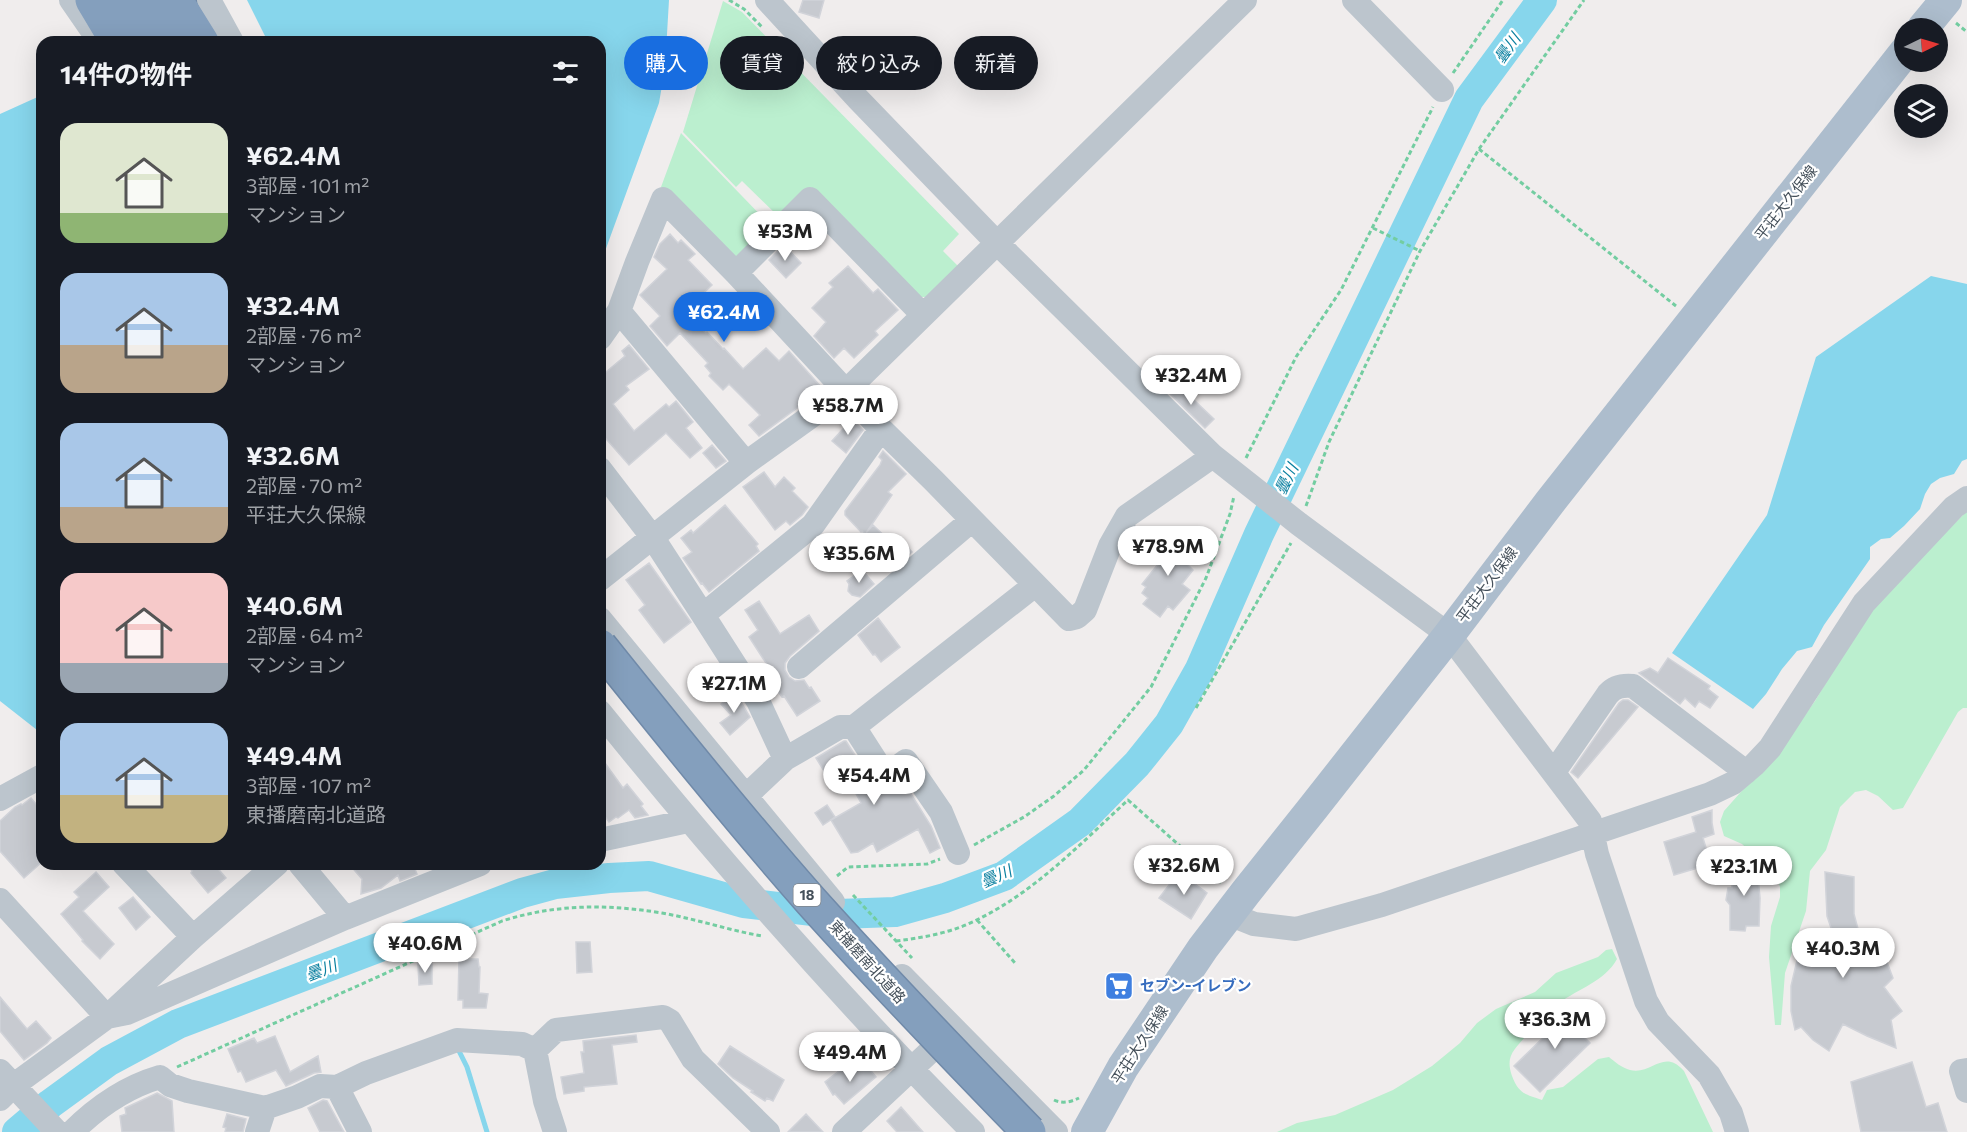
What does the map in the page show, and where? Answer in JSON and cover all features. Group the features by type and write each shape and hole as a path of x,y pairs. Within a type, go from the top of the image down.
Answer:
{"highway":[{"path":"92,0 113,36"},
{"path":"122,0 144,36"},
{"path":"150,0 172,36"},
{"path":"176,0 198,36"},
{"name":"東播磨南北道路","path":"606,653 721,796 811,900 895,993 1029,1132"},
{"name":"東播磨南北道路","path":"606,679 703,800 810,924 880,1001 1007,1132"}],"main road":[{"name":"平荘大久保線","path":"1087,1132 1123,1067 1203,948 1229,902 1449,635 1550,502 1894,66"}],"street":[{"path":"71,0 96,36"},
{"path":"606,574 746,463 845,392 1245,0"},
{"path":"1354,0 1442,90"},
{"path":"212,1 229,36"},
{"path":"772,2 858,99 998,244 1213,456 1299,524 1449,635 1590,821 1592,835 1622,933 1646,1001 1658,1022 1709,1074 1731,1113 1737,1132"},
{"path":"606,330 619,312 663,199 736,273 845,392 1069,619 1077,617 1086,610 1110,546 1127,516 1213,456"},
{"path":"736,273 810,199 923,315"},
{"path":"619,312 746,463"},
{"path":"703,615 813,525 881,429"},
{"path":"606,477 653,538 758,701 785,759"},
{"path":"1229,902 1254,924 1296,929 1382,905 1592,835 1710,794 1733,783 1770,748 1864,603 1954,507 1967,498"},
{"path":"799,667 972,520"},
{"path":"746,796 785,759 840,727 854,727 1035,585"},
{"path":"606,626 821,888 888,942 953,1029 1056,1132"},
{"path":"1554,772 1608,694 1613,688 1624,685 1633,686 1746,772"},
{"path":"606,719 688,821 800,949 973,1132"},
{"path":"854,727 881,769 891,772 906,761 941,812 958,853"},
{"path":"0,799 36,779"},
{"path":"606,839 688,821"},
{"path":"130,870 193,937"},
{"path":"57,1132 4,1083 107,1017 193,937 270,870"},
{"path":"305,870 345,918"},
{"path":"107,1017 127,1013 459,870"},
{"path":"0,900 107,1017"},
{"path":"535,1050 556,1030 666,1017 693,1059 768,1132"},
{"path":"844,1132 953,1029"},
{"path":"72,1132 104,1105 140,1084 160,1077 170,1085 188,1091 265,1108 320,1086 337,1087 366,1073 457,1040 522,1044 535,1050"},
{"path":"535,1050 545,1101 555,1132"},
{"path":"1967,1070 1961,1071 1967,1091"},
{"path":"337,1087 360,1132"},
{"path":"257,1132 265,1108"}],"path":[{"path":"821,888 848,867 927,864 992,837 1054,796 1084,770 1151,687 1206,578 1230,514 1238,476 1296,357 1341,290 1442,90 1503,0"},
{"path":"1196,708 1279,564 1299,524 1329,442 1420,251 1479,149 1584,0"},
{"path":"1479,149 1694,320"},
{"path":"1373,228 1420,251"},
{"path":"850,893 888,942 927,937 967,925 1029,889 1128,800 1229,902"},
{"path":"160,1077 192,1059 492,926 531,912 559,908 596,907 645,912 772,938"},
{"path":"977,920 1015,963"}],"green space":[{"path":"723,1 742,12 765,36 720,36 720,90 804,90 804,75 959,234 943,251 958,266 927,297 917,297 811,187 780,218 742,181 736,187 683,132 696,90 708,90 708,50"},
{"path":"681,133 772,227 741,259 730,260 661,187"},
{"path":"1967,511 1967,708 1958,712 1903,808 1893,810 1878,796 1866,790 1855,792 1840,807 1826,850 1810,871 1806,911 1785,973 1781,1025 1775,1025 1769,957 1771,926 1780,897 1780,887 1773,867 1766,866 1742,844 1724,836 1720,822 1724,811 1755,776 1769,764 1815,701 1856,632 1885,592"},
{"path":"1612,949 1617,959 1612,967 1591,984 1559,1003 1514,1050 1510,1058 1510,1069 1517,1086 1523,1092 1542,1100 1547,1090 1563,1087 1598,1059 1609,1057 1624,1068 1638,1071 1670,1062 1684,1071 1713,1132 1277,1132 1297,1123 1335,1115 1393,1090 1432,1066 1460,1043 1477,1023 1496,1009 1535,992 1556,973 1598,957 1606,950"}],"water":[{"path":"247,0 669,0 667,36 624,36 624,90 661,90 659,103 606,249 606,36 265,36"},
{"path":"36,98 36,729 0,701 0,114"},
{"path":"1931,276 1967,284 1967,459 1962,461 1954,474 1940,478 1931,484 1920,509 1904,526 1890,538 1881,539 1870,547 1870,559 1824,625 1812,647 1797,651 1753,709 1672,653 1767,515 1816,357"}],"building":[{"path":"803,0 824,0 819,18 799,12"},
{"path":"670,234 678,243 681,240 695,254 688,260 712,285 684,312 724,348 743,369 766,348 779,361 789,351 822,388 759,436 749,425 760,415 729,384 723,390 709,376 711,373 705,366 708,363 680,333 667,346 650,326 660,316 640,295 667,269 654,257 660,244"},
{"path":"784,245 801,263 786,278 769,260"},
{"path":"848,266 873,293 878,289 898,310 875,331 878,335 854,358 844,348 834,358 814,336 826,322 812,308 833,287 829,283"},
{"path":"629,345 649,369 626,386 629,390 613,404 634,431 666,404 669,407 676,401 693,422 686,428 702,448 690,458 666,433 629,465 606,439 606,372 625,356 622,351"},
{"path":"1176,383 1214,419 1205,428 1168,392"},
{"path":"852,419 863,430 846,453 832,441"},
{"path":"712,445 726,461 716,468 703,453"},
{"path":"883,451 906,474 888,492 892,495 866,533 873,525 893,544 899,538 912,552 895,567 881,554 884,552 845,515 845,511 880,465 882,460 879,457"},
{"path":"764,472 775,487 784,477 795,488 792,491 808,507 790,525 786,521 775,530 743,487"},
{"path":"725,505 758,544 756,546 759,551 709,592 683,558 692,552 681,538 691,530 693,533"},
{"path":"1184,531 1193,542 1178,555 1193,570 1182,584 1190,590 1173,610 1168,606 1160,617 1143,604 1148,598 1142,593 1146,587 1142,584 1159,563 1154,556"},
{"path":"649,563 691,622 664,643 639,610 645,605 626,580"},
{"path":"862,570 874,584 860,597 848,591 847,581"},
{"path":"759,601 780,634 809,615 819,631 785,663 785,670 789,677 795,681 804,680 820,701 797,716 772,683 777,680 749,637 758,630 745,610"},
{"path":"878,618 900,647 881,662 858,635"},
{"path":"1668,658 1710,686 1708,689 1718,697 1710,708 1699,701 1695,707 1685,698 1680,704 1639,673 1650,668 1658,673"},
{"path":"735,692 750,717 730,735 720,723 731,715 721,704"},
{"path":"1623,700 1628,700 1638,707 1578,778 1571,772"},
{"path":"844,741 869,777 883,787 885,785 894,786 903,781 931,826 940,848 930,853 918,829 877,852 873,843 858,852 851,853 831,820 861,803 849,781 835,789 816,758"},
{"path":"606,764 623,788 627,784 643,804 641,806 648,815 635,818 629,810 609,822 606,818"},
{"path":"31,798 36,804 36,867 24,878 0,851 0,821 15,807"},
{"path":"827,805 835,817 823,825 815,813"},
{"path":"1712,810 1714,834 1703,838 1711,864 1674,875 1664,842 1696,832 1692,817"},
{"path":"1732,864 1757,865 1760,898 1759,926 1746,926 1745,931 1730,930 1730,905 1726,900 1728,888 1732,888"},
{"path":"219,870 226,878 208,893 191,873 192,871"},
{"path":"354,870 415,870 417,874 400,881 398,875 381,888 361,894 362,879"},
{"path":"96,872 109,887 83,911 114,944 100,959 82,941 61,914 79,897 74,892"},
{"path":"1179,872 1207,893 1191,919 1159,898"},
{"path":"1825,872 1854,877 1854,914 1865,955 1882,949 1893,978 1884,987 1902,1011 1891,1020 1896,1048 1843,1024 1829,1051 1813,1040 1801,1027 1795,1030 1791,1011 1791,986 1798,956 1806,941 1846,972 1827,916"},
{"path":"133,897 150,917 136,930 119,908"},
{"path":"576,942 590,942 592,972 577,973"},
{"path":"459,959 478,959 479,993 488,994 486,1008 463,1008 463,1000 458,1000"},
{"path":"418,964 432,964 432,984 419,985"},
{"path":"0,997 27,1029 36,1021 51,1038 24,1060 0,1031"},
{"path":"1575,1007 1592,1025 1582,1035 1590,1043 1540,1092 1514,1066"},
{"path":"636,1035 637,1042 612,1045 617,1084 584,1087 584,1091 564,1094 561,1077 584,1073 581,1052 584,1052 583,1041"},
{"path":"275,1036 290,1072 318,1056 321,1072 286,1086 276,1070 246,1082 241,1071 238,1072 228,1049 254,1038 257,1043"},
{"path":"730,1046 784,1080 773,1101 767,1098 765,1101 751,1092 753,1091 733,1078 718,1064"},
{"path":"1912,1062 1926,1107 1938,1103 1947,1132 1861,1132 1851,1082"},
{"path":"861,1065 864,1068 867,1066 876,1077 844,1104 835,1094 833,1095 825,1082 844,1067 850,1074"},
{"path":"157,1093 172,1101 174,1132 122,1132 120,1116 126,1114 125,1108"},
{"path":"323,1100 327,1101 344,1132 320,1132 308,1108"},
{"path":"901,1107 923,1132 897,1132 887,1121"},
{"path":"227,1114 246,1119 243,1132 225,1132 226,1128 223,1127"},
{"path":"806,1114 823,1132 788,1132"}],"waterway":[{"name":"曇川","path":"17,1132 50,1104 109,1061 178,1024 522,893 555,884 649,876 744,903 838,914 895,912 945,898 1004,876 1080,822 1137,764 1169,724 1200,669 1259,534 1469,99 1542,0"},
{"path":"458,1049 467,1067 487,1132"}],"place":[{"name":"セブン-イレブン","path":"1119,986"}]}
